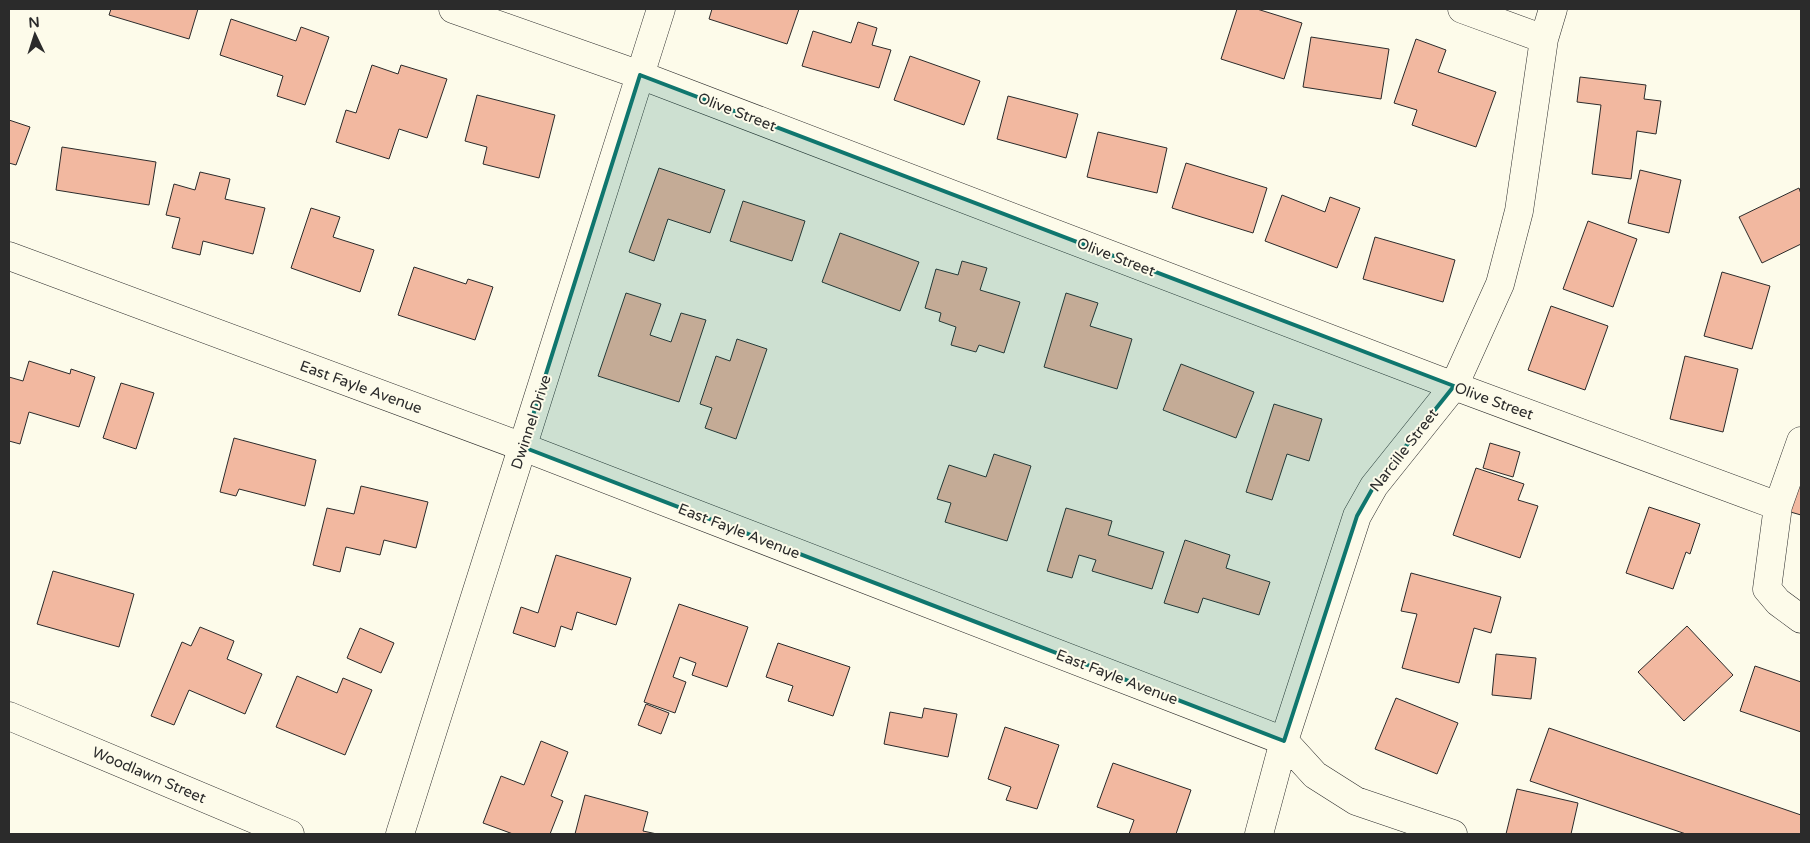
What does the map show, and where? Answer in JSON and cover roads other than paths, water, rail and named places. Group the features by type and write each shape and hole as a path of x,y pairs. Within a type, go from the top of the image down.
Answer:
{"street":[{"name":"Olive Street","path":"453,9 640,75 1454,386 1778,506"},
{"name":"Dwinnel Drive","path":"400,834 661,9"},
{"path":"1462,9 1544,39"},
{"name":"Narcille Street","path":"1259,834 1284,741 1357,516 1374,486 1454,386 1500,284 1519,211 1544,39 1554,9"},
{"name":"East Fayle Avenue","path":"9,256 522,447 1284,741 1315,775 1356,801 1453,834"},
{"path":"1797,615 1778,602 1767,588 1778,506 1801,442"},
{"name":"Woodlawn Street","path":"9,716 290,834"}]}
